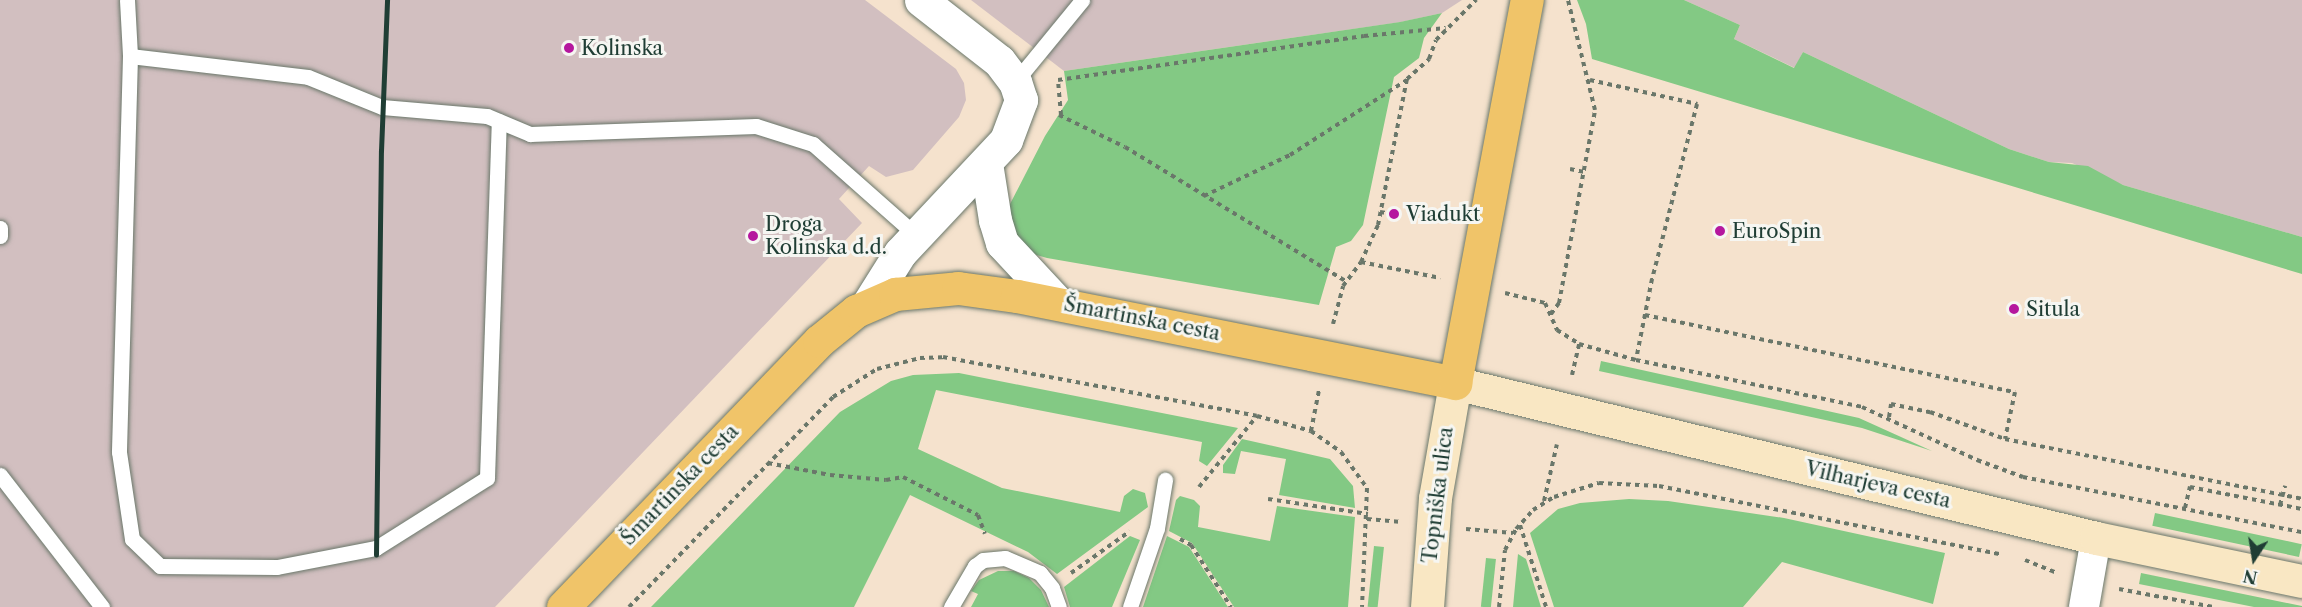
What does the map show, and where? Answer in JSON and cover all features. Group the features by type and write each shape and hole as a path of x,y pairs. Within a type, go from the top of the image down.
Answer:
{"main road":[{"path":"1455,383 1527,0"},
{"name":"Šmartinska cesta","path":"563,607 819,341 868,304 909,291 958,288 1058,303 1455,383"},
{"name":"Vilharjeva cesta","path":"1455,383 2096,538 2302,581"},
{"name":"Topniška ulica","path":"1427,607 1435,498 1455,383"}],"street":[{"path":"868,304 900,253 986,163 1014,127 1021,100 1015,82 999,61 921,0"},
{"path":"986,163 995,220 1002,243 1058,303"},
{"path":"2084,607 2096,538"}],"lane":[{"path":"128,0 130,56 119,452 132,539 160,566 277,567 376,548 487,478 499,121"},
{"path":"1015,82 1082,0"},
{"path":"130,56 308,78 382,107 487,116 530,134 756,126 813,144 917,236"},
{"path":"0,228 0,236"},
{"path":"0,475 102,607"},
{"path":"1130,607 1158,528 1165,480"},
{"path":"951,607 971,571 983,560 993,558 1030,566 1052,588 1059,607"}],"path":[{"path":"1204,196 1290,155 1407,79 1423,66 1436,40 1476,0"},
{"path":"1551,315 1559,303 1595,110 1590,80 1568,0"},
{"path":"1061,115 1058,80 1364,36 1447,28"},
{"path":"1053,115 1061,115 1125,147 1346,281 1361,262 1380,212 1407,79"},
{"path":"1590,80 1697,104 1636,360"},
{"path":"1570,169 1584,172"},
{"path":"1380,212 1394,214"},
{"path":"1361,262 1388,267"},
{"path":"1533,299 1545,303 1564,337 1636,360 1862,407 1889,417 2006,472 2302,532"},
{"path":"1645,315 2015,392 2005,440"},
{"path":"629,607 767,463 841,391 877,369 920,358 964,358 1257,416 1311,431 1341,452 1362,477 1367,488 1362,607"},
{"path":"1889,417 1892,404 1930,412 2005,440 2302,499"},
{"path":"1199,487 1257,416"},
{"path":"767,463 830,475 912,480 978,515 993,558"},
{"path":"1498,607 1505,550 1520,524 1538,506 1565,492 1599,483 1633,482 2007,555"},
{"path":"2280,505 2285,486"},
{"path":"2185,508 2190,487 2302,509"},
{"path":"1268,499 1367,517"},
{"path":"1520,524 1546,607"},
{"path":"1158,528 1191,545 1231,607"},
{"path":"1052,588 1125,531"},
{"path":"2019,557 2065,576"},
{"path":"2116,588 2213,607"}],"shaded area":[{"path":"0,0 865,0 956,69 964,83 966,100 959,117 913,170 886,177 869,166 839,199 862,223 495,607 0,607"},
{"path":"971,0 1462,0 1442,13 1401,22 1064,71"},
{"path":"1684,0 2302,0 2302,237 2123,185 2072,163 2049,162 2009,149 1803,52 1795,68 1734,39 1740,25"}],"green space":[{"path":"1577,0 1684,0 1740,25 1734,39 1794,68 1803,52 2009,149 2049,162 2088,166 2123,185 2302,237 2302,274 1592,59 1586,24"},
{"path":"1442,13 1424,38 1419,58 1394,77 1363,225 1351,241 1336,247 1319,305 1047,258 1033,254 1014,235 1009,206 1045,136 1068,100 1064,71 1400,22"},
{"path":"1601,361 1859,418 1932,451 1862,428 1599,371"},
{"path":"959,373 1238,428 1207,466 1199,461 1202,442 936,390 918,449 1002,488 1120,512 1124,496 1133,489 1145,493 1148,507 1057,574 1028,552 910,495 854,607 651,607 840,412 891,381 913,375"},
{"path":"1242,439 1330,459 1353,486 1355,508 1279,495 1286,459 1241,451 1235,474 1223,473 1223,465"},
{"path":"1180,496 1194,500 1200,506 1198,527 1270,541 1277,506 1355,517 1348,607 1234,607 1192,543 1169,531 1176,500"},
{"path":"1629,499 1668,501 1784,518 1945,553 1933,604 1782,562 1743,607 1554,607 1530,533 1558,509 1580,503"},
{"path":"2155,513 2302,544 2299,557 2152,526"},
{"path":"1130,536 1140,540 1112,607 1070,607 1064,587"},
{"path":"1167,536 1189,547 1228,607 1143,607"},
{"path":"1374,546 1384,547 1378,607 1368,607"},
{"path":"1518,554 1526,559 1541,607 1513,607"},
{"path":"1486,558 1496,559 1491,607 1481,607"},
{"path":"998,571 1014,571 1029,578 1041,590 1049,607 971,607 978,594 971,591 979,580"},
{"path":"2141,573 2302,607 2254,607 2139,584"}],"railway":[{"path":"376,555 381,151 387,0"}],"place":[{"name":"Kolinska","path":"569,48"},
{"name":"Viadukt","path":"1394,214"},
{"name":"EuroSpin","path":"1720,231"},
{"name":"Droga Kolinska d.d.","path":"753,236"},
{"name":"Situla","path":"2014,309"}]}
